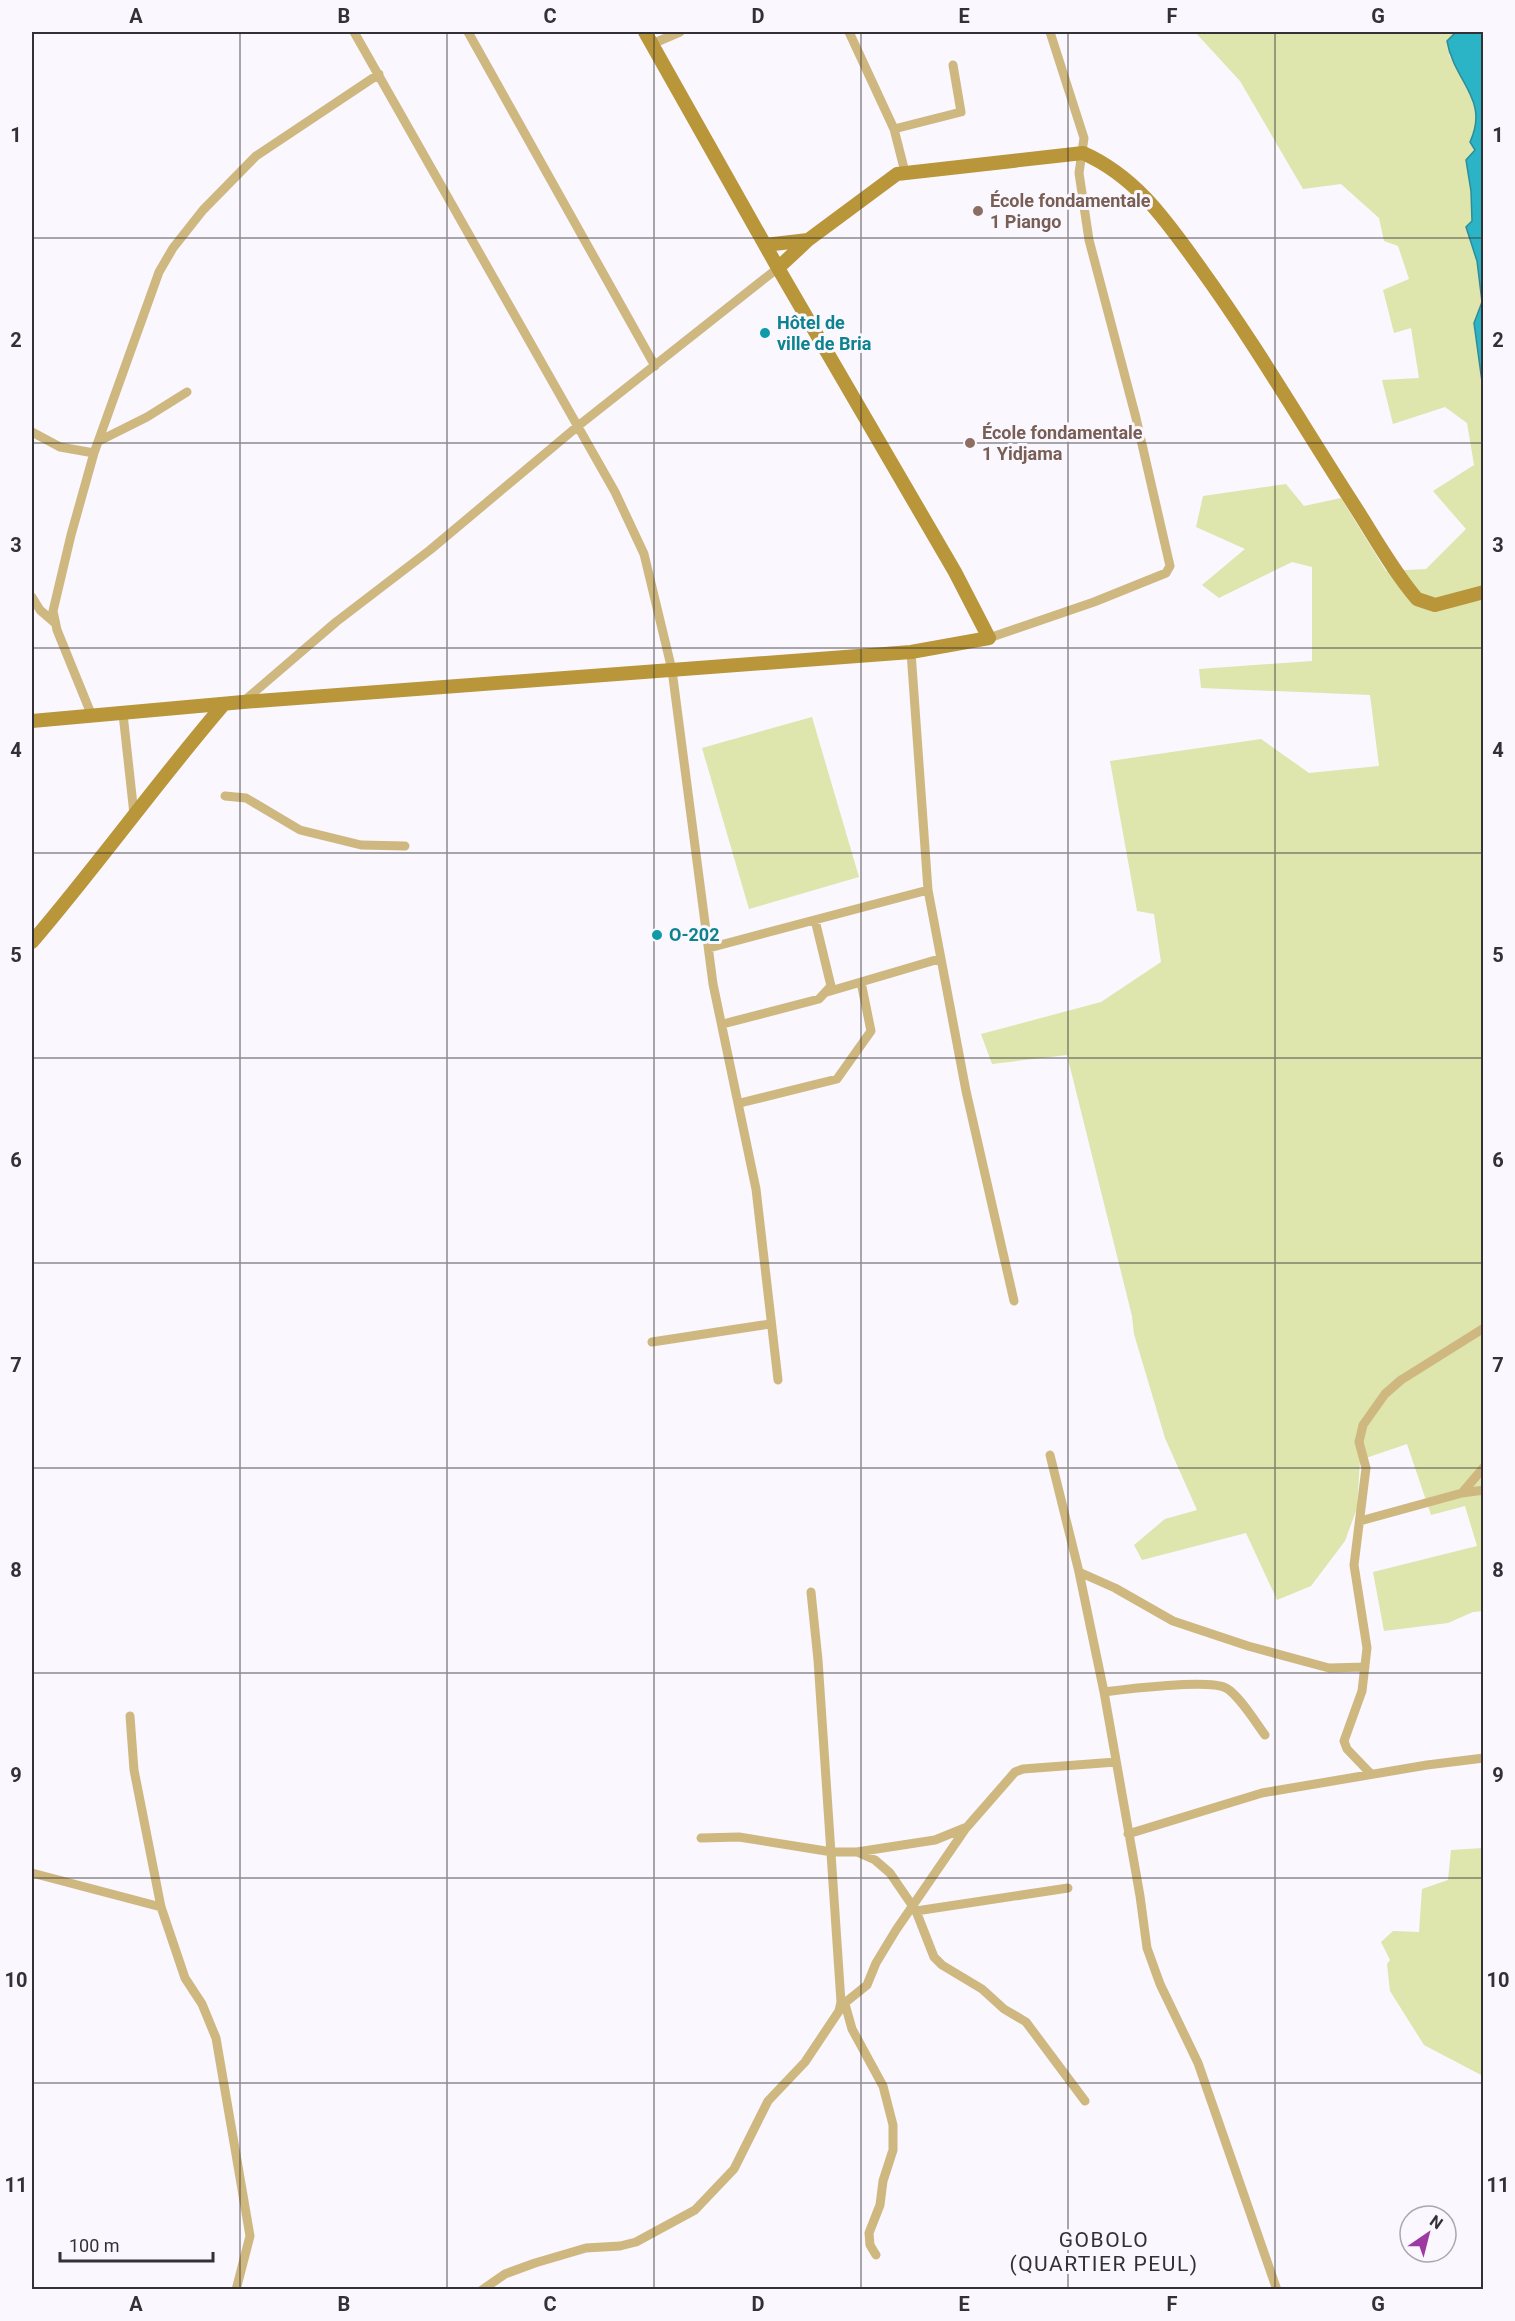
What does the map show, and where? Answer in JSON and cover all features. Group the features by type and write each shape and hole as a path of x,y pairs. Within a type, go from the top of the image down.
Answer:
{"main road":[{"path":"32,721 243,702 911,652 989,638 955,572 778,268 645,32"},
{"path":"778,268 808,240 893,177 905,172 1083,153 1115,169 1161,214 1269,367 1332,471 1418,599 1435,605 1484,592"},
{"path":"765,245 808,240"},
{"path":"32,942 74,892 170,767 224,704"}],"street":[{"path":"354,32 621,502 644,554 672,670 712,984 740,1103 756,1189 778,1380"},
{"path":"468,32 655,366"},
{"path":"652,44 680,32"},
{"path":"849,32 894,129 905,172"},
{"path":"989,638 1094,602 1169,570 1136,418 1089,240 1080,173 1084,138 1050,32"},
{"path":"894,129 961,112 953,65"},
{"path":"92,716 55,623 53,611 94,453 159,272 173,248 208,204 256,156 379,74"},
{"path":"243,702 336,622 430,550 578,426 778,268"},
{"path":"99,441 147,417 187,392"},
{"path":"32,432 60,447 94,453"},
{"path":"32,597 40,610 55,623"},
{"path":"911,652 928,890 939,959 1014,1301"},
{"path":"123,714 134,814"},
{"path":"225,796 246,798 300,830 361,845 405,846"},
{"path":"709,948 928,890"},
{"path":"723,1024 789,1009 819,999 825,993 831,986 815,920"},
{"path":"825,993 939,959"},
{"path":"740,1103 837,1079 871,1031 861,982"},
{"path":"652,1342 770,1324"},
{"path":"1371,1774 1347,1749 1344,1741 1362,1691 1367,1640 1354,1565 1366,1468 1359,1442 1363,1425 1385,1394 1401,1380 1484,1328"},
{"path":"1050,1455 1079,1572 1104,1692 1147,1948 1160,1984 1198,2063 1277,2289"},
{"path":"1462,1492 1484,1467"},
{"path":"1360,1521 1462,1492 1484,1491"},
{"path":"1079,1572 1115,1588 1173,1621 1248,1646 1329,1668 1365,1667"},
{"path":"811,1592 843,2005 852,2030 883,2086 893,2125 893,2150 883,2181 880,2205 869,2233 870,2245 876,2255"},
{"path":"1104,1692 1161,1686 1221,1686 1231,1691 1265,1735"},
{"path":"130,1716 134,1770 161,1907 185,1978 202,2004 216,2038 250,2236 236,2289"},
{"path":"1128,1834 1262,1793 1484,1758"},
{"path":"482,2289 505,2274 535,2263 586,2248 636,2242 695,2210 734,2169 764,2106 805,2062 843,2005 867,1985 876,1963 915,1908 967,1827 1015,1772 1023,1769 1116,1762"},
{"path":"701,1838 739,1837 831,1852 857,1852 935,1840 967,1827"},
{"path":"857,1852 883,1866 915,1908 934,1957 981,1989 1004,2009 1026,2022 1085,2101"},
{"path":"32,1873 161,1907"},
{"path":"915,1908 1068,1888"}],"green space":[{"path":"1195,32 1456,32 1449,55 1477,107 1477,126 1470,142 1475,150 1466,160 1471,191 1472,221 1466,227 1477,261 1482,302 1474,323 1484,389 1483,1611 1473,1612 1448,1623 1384,1631 1373,1572 1477,1546 1465,1506 1431,1515 1407,1444 1360,1460 1357,1508 1345,1541 1311,1586 1277,1600 1246,1533 1142,1560 1134,1545 1165,1519 1197,1510 1165,1438 1134,1334 1132,1316 1067,1055 992,1064 981,1034 1101,1002 1161,962 1154,914 1137,911 1110,761 1261,739 1309,773 1379,766 1370,695 1201,688 1199,669 1312,661 1312,567 1292,562 1219,598 1202,585 1245,549 1196,527 1203,496 1286,484 1304,506 1341,498 1386,571 1426,569 1466,529 1433,491 1474,465 1467,423 1445,407 1393,424 1382,380 1419,378 1411,328 1394,333 1383,290 1409,279 1398,246 1384,241 1379,218 1341,184 1303,189 1240,81"},
{"path":"812,717 859,877 749,909 702,748"},
{"path":"1484,1848 1483,2076 1424,2045 1390,1991 1387,1964 1390,1960 1381,1942 1393,1931 1419,1932 1422,1889 1448,1880 1451,1850"}],"water":[{"path":"1456,32 1483,32 1483,389 1474,323 1482,302 1477,261 1466,227 1472,221 1471,191 1466,160 1475,150 1470,142 1476,114 1469,91 1456,68 1447,41"}],"place":[{"name":"École fondamentale 1 Piango","path":"978,211"},
{"name":"Hôtel de ville de Bria","path":"765,333"},
{"name":"École fondamentale 1 Yidjama","path":"970,443"},
{"name":"O-202","path":"657,935"}],"district":[{"name":"GOBOLO (QUARTIER PEUL)","path":"1104,2252"}]}
